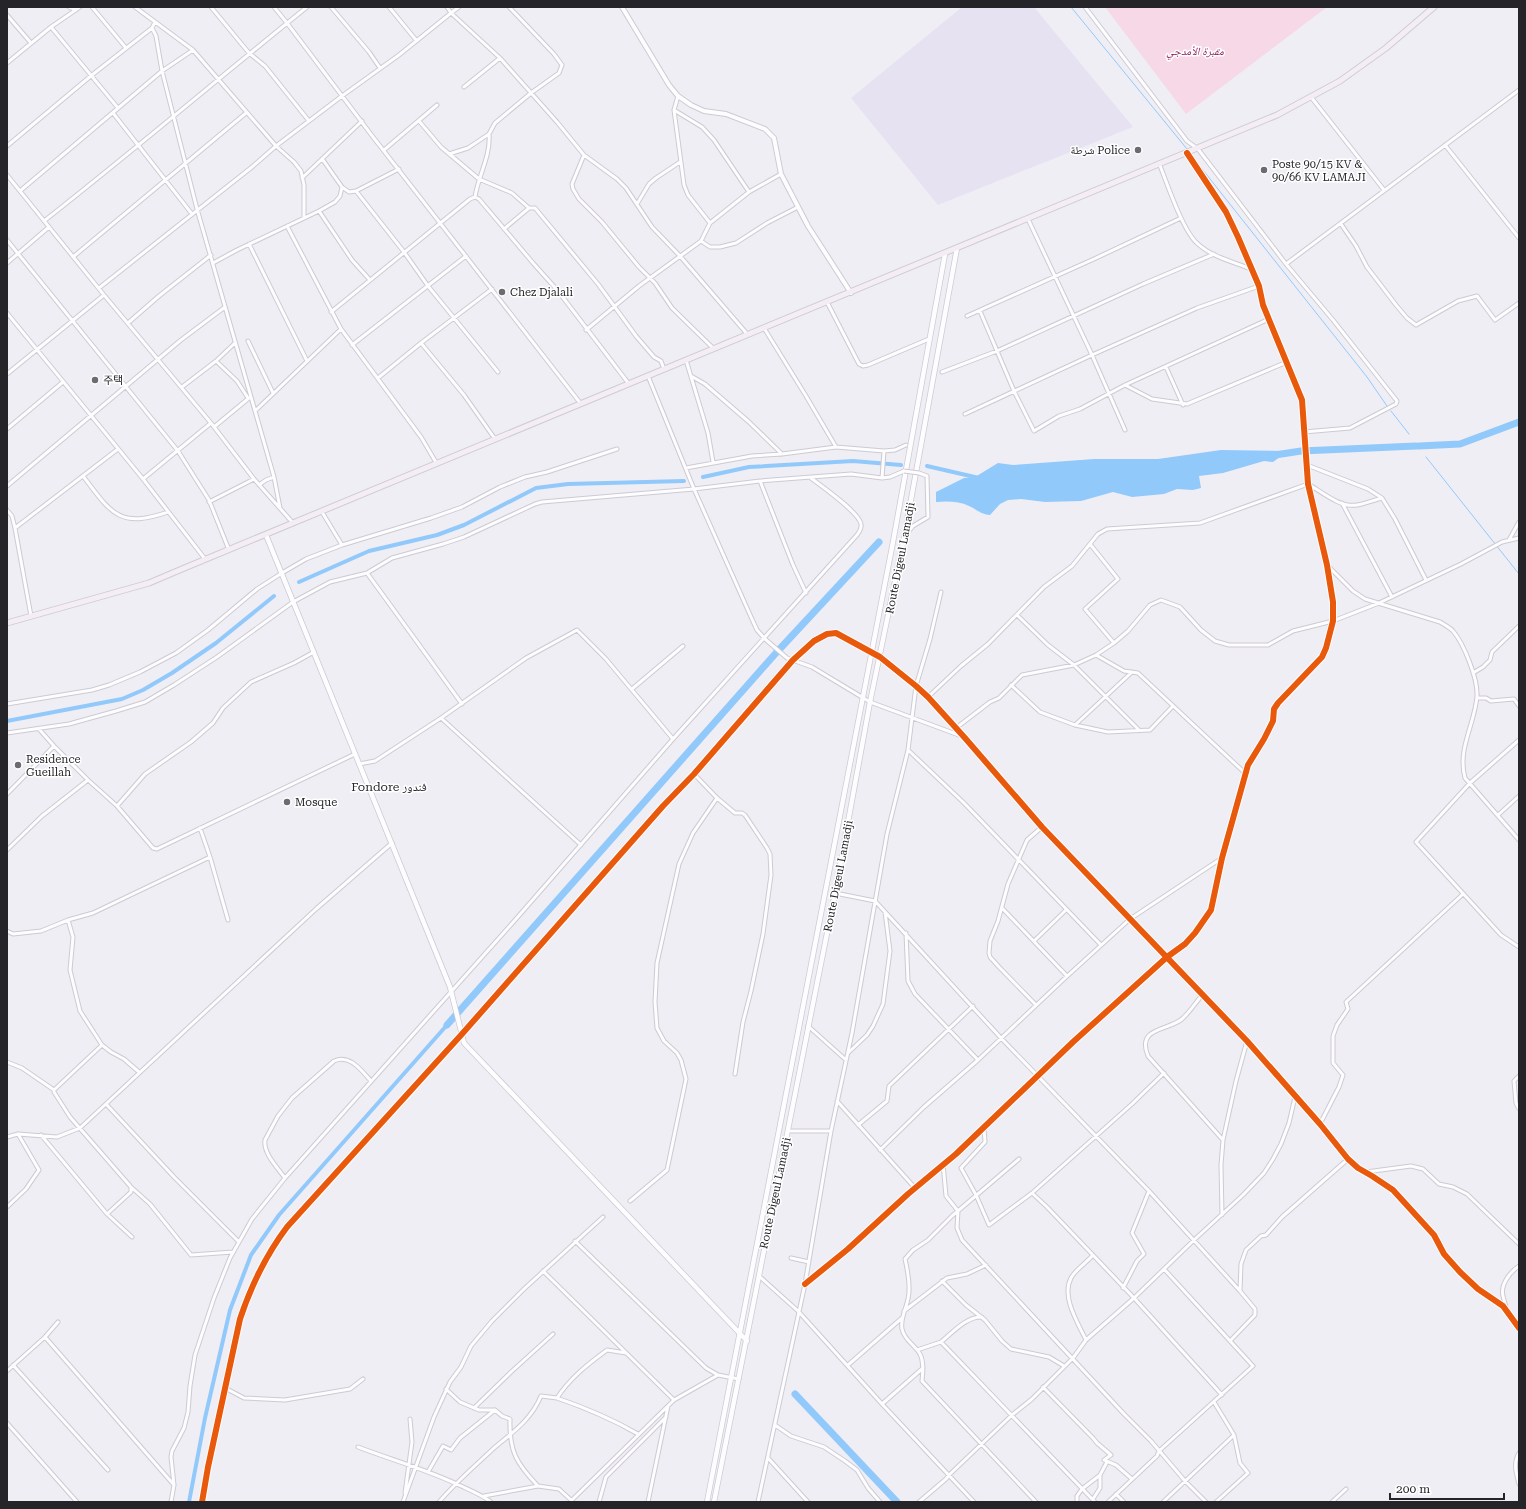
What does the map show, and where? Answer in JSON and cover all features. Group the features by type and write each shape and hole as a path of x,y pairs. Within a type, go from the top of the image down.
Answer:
{"highway":[{"path":"7,623 149,583 1277,115 1340,81 1386,48 1434,7"}],"main road":[{"name":"Route Digeul Lamadji","path":"714,1502 835,893 870,702 904,538 957,248"},
{"name":"Route Digeul Lamadji","path":"707,1502 872,652 945,254"},
{"path":"266,535 452,991 464,1043 747,1341"}],"street":[{"path":"70,7 76,10"},
{"path":"7,63 51,26 80,7"},
{"path":"92,7 126,48"},
{"path":"135,7 193,50 246,113 276,146 294,162 301,171 304,185 304,217"},
{"path":"211,7 249,53 265,66 309,121"},
{"path":"274,7 288,23 342,96 581,404"},
{"path":"44,221 116,165 138,145 219,80 249,53 307,7"},
{"path":"331,7 369,52 380,68"},
{"path":"389,7 416,40"},
{"path":"447,7 451,13 500,58 584,155 617,179 637,204 652,227 680,256 748,335"},
{"path":"99,288 276,146 399,55 459,7"},
{"path":"476,197 479,179 488,152 490,134 495,123 531,93 559,73 562,65 554,54 509,7"},
{"path":"622,7 669,85 678,96 691,106 704,111 726,114 765,129 770,133 776,143 781,174 808,226 851,293"},
{"path":"1085,7 1188,141 1198,149 1286,264 1334,320 1397,401 1396,404 1350,428 1304,432"},
{"path":"7,15 31,43"},
{"path":"7,146 92,75 152,28 155,22"},
{"path":"51,26 118,108"},
{"path":"152,28 156,36 162,72 197,210 211,255 249,397 255,411 274,477 280,508"},
{"path":"20,191 162,72 193,50"},
{"path":"464,87 500,58"},
{"path":"1286,264 1519,90"},
{"path":"678,96 674,110 684,185 688,195 710,223"},
{"path":"1311,97 1384,190"},
{"path":"384,150 437,105"},
{"path":"674,110 702,127 714,140 749,192"},
{"path":"113,113 192,214"},
{"path":"73,257 246,113"},
{"path":"302,178 323,160 362,121"},
{"path":"419,121 441,147 479,179 512,193 529,208"},
{"path":"449,154 468,148 490,134"},
{"path":"1445,145 1519,238"},
{"path":"805,1284 848,1249 984,1128 1038,1075 1167,958 1185,944 1195,933 1211,910 1222,858 1248,765 1262,744 1273,721 1274,709 1284,695 1322,657 1326,648 1333,621 1333,602 1327,566 1308,484 1302,400 1263,305 1259,286 1238,237 1226,212 1187,153"},
{"path":"584,155 572,184 573,189 579,199 602,222 655,283 672,308 714,349"},
{"path":"323,160 342,187 349,192 356,192 399,169"},
{"path":"637,204 649,184 680,162"},
{"path":"1159,164 1181,218 1192,239 1198,245 1214,254 1251,269"},
{"path":"586,330 633,291 701,241 710,223 749,192 781,174"},
{"path":"7,175 104,295 182,387 254,479 293,523"},
{"path":"213,264 249,244 319,211 334,202 340,196 342,187"},
{"path":"356,192 404,252 428,286 498,372"},
{"path":"331,312 440,222 470,199 476,197"},
{"path":"476,197 558,291 586,330 629,384"},
{"path":"701,241 710,247 720,247 736,243 767,223 798,207"},
{"path":"504,229 529,208 535,208 615,307 636,336 654,357 661,361 664,369"},
{"path":"319,211 352,260 370,280"},
{"path":"967,316 1181,218"},
{"path":"1028,219 1092,355 1125,430"},
{"path":"1341,224 1356,246 1367,267 1396,305 1407,318 1416,325 1458,302 1477,296 1495,320 1519,303"},
{"path":"287,226 340,329 422,437 437,464"},
{"path":"7,263 49,227"},
{"path":"7,240 178,451 194,474 209,502 229,550"},
{"path":"249,244 307,361"},
{"path":"942,372 997,351 1214,254"},
{"path":"128,323 159,296 211,255"},
{"path":"352,345 466,256"},
{"path":"965,414 1197,308 1259,286"},
{"path":"378,378 454,317 492,289"},
{"path":"7,374 104,295"},
{"path":"828,302 859,364 863,366 929,339"},
{"path":"7,486 212,315 225,307"},
{"path":"980,311 1014,391 1034,431 1059,416 1080,409 1125,385 1269,319"},
{"path":"7,313 143,479 206,560"},
{"path":"764,328 836,448"},
{"path":"255,411 340,329"},
{"path":"248,340 273,393"},
{"path":"182,387 216,361 235,343"},
{"path":"421,343 475,410 495,440"},
{"path":"686,360 708,433 713,462"},
{"path":"216,361 237,381 249,397"},
{"path":"1125,385 1152,399 1183,405 1190,404 1287,362"},
{"path":"1166,367 1183,405"},
{"path":"648,376 694,489 751,617 765,639 787,658 812,666 870,702 965,738"},
{"path":"691,376 705,384 758,430 782,454"},
{"path":"7,429 63,382"},
{"path":"214,427 249,397"},
{"path":"143,479 211,423"},
{"path":"686,468 752,456 836,448 884,451 895,450 906,445"},
{"path":"16,528 118,449"},
{"path":"7,704 92,690 109,685 140,672 182,648 208,630 257,589 282,573 312,557 342,545 462,507 500,487 525,477 547,472 617,449"},
{"path":"882,478 884,451"},
{"path":"1306,465 1368,489 1382,498 1395,519 1426,580"},
{"path":"7,733 69,724 145,702 217,657 293,602 330,582 367,573 392,558 464,537 542,502 694,489 760,481 851,474 882,478 890,477 904,471 919,473 927,476 928,517 913,526 904,538"},
{"path":"83,476 106,506 119,516 134,519 150,517 168,512"},
{"path":"259,485 274,477"},
{"path":"171,1502 174,1485 172,1451 184,1428 188,1412 195,1355 214,1298 233,1252 254,1216 285,1178 673,740 857,535 861,525 860,520 848,507 811,478"},
{"path":"209,502 254,479"},
{"path":"760,481 793,565 806,593"},
{"path":"1308,484 1332,499 1342,503 1357,505 1382,498"},
{"path":"928,697 961,666 988,644 1044,587 1072,566 1098,534 1107,529 1200,523 1308,484"},
{"path":"1342,503 1392,597"},
{"path":"7,510 12,516 16,528 31,616"},
{"path":"322,512 342,545"},
{"path":"1509,540 1519,522"},
{"path":"956,728 990,702 999,698 1022,675 1074,665 1096,655 1128,631 1150,606 1161,600 1180,607 1201,630 1215,641 1229,645 1268,645 1293,631 1333,621 1379,603 1509,540 1519,538"},
{"path":"1090,544 1118,579 1085,609 1114,643"},
{"path":"1327,566 1353,591 1365,599 1440,622 1453,632 1465,651 1473,673 1477,698 1463,756 1463,770 1465,778 1519,840"},
{"path":"367,573 462,704"},
{"path":"758,1502 805,1284 831,1131 848,1053 887,834 908,750 916,686 930,639 941,592"},
{"path":"1017,615 1048,645 1074,665 1139,730"},
{"path":"1473,673 1483,667 1490,660 1492,652 1519,626"},
{"path":"359,764 376,761 462,704 526,658 578,630 632,689 673,740"},
{"path":"202,1502 240,1319 248,1295 266,1258 277,1240 663,806 694,774 793,660 814,641 822,636 836,633 880,657 928,697 1042,827 1247,1041 1320,1124 1348,1159 1364,1172 1394,1190 1434,1235 1444,1254 1460,1272 1478,1290 1506,1309 1519,1328"},
{"path":"632,689 683,646"},
{"path":"117,806 145,774 191,742 213,723 223,708 251,682 294,663 314,652"},
{"path":"1096,655 1124,671 1138,673 1246,774"},
{"path":"1075,725 1132,672"},
{"path":"1011,685 1040,712 1075,725 1108,732 1150,730 1173,706"},
{"path":"1477,698 1486,698 1491,700 1514,699 1519,706"},
{"path":"441,718 580,845"},
{"path":"39,729 88,780 117,806 155,849 355,754"},
{"path":"1519,740 1470,783 1416,842 1501,935 1519,947"},
{"path":"7,794 54,746"},
{"path":"908,750 964,803 1018,861 1101,945"},
{"path":"694,774 732,811 745,815 767,848 771,864 768,902 763,934 743,1022 735,1074"},
{"path":"7,850 42,816 88,780"},
{"path":"1498,815 1519,796"},
{"path":"630,1201 667,1170 686,1079 681,1060 677,1053 664,1040 657,1028 655,1002 657,963 679,864 693,833 717,798"},
{"path":"1036,1005 990,957 990,941 998,921 1008,884 1027,840 1042,827"},
{"path":"200,828 228,920"},
{"path":"7,1137 18,1134 56,1137 80,1128 316,909 392,843"},
{"path":"7,931 13,934 41,931 68,920 93,913 210,857"},
{"path":"880,1150 924,1107 978,1060 1130,919 1222,858"},
{"path":"835,893 875,902 906,933 1001,1038 1148,1191 1240,1291 1255,1309 1255,1315 1230,1341"},
{"path":"1320,1124 1339,1087 1343,1075 1333,1063 1332,1036 1337,1025 1348,1009 1346,1002 1463,894"},
{"path":"1002,908 1067,976"},
{"path":"1034,941 1066,910"},
{"path":"848,1053 867,1035 873,1026 883,1004 890,951 885,912"},
{"path":"68,920 73,937 70,970 80,1011 102,1045 124,1059 139,1072"},
{"path":"906,933 908,980 911,987 978,1060"},
{"path":"1203,994 1182,1019 1151,1033 1144,1044 1148,1056 1223,1140"},
{"path":"858,1125 886,1101 890,1086 973,1006"},
{"path":"808,1026 846,1060"},
{"path":"1222,1215 1221,1165 1223,1140 1236,1081 1247,1041"},
{"path":"54,1090 102,1045"},
{"path":"285,1178 270,1158 265,1148 265,1140 278,1116 292,1098 334,1061 339,1059 352,1062 371,1081"},
{"path":"7,1062 22,1068 54,1090 70,1117 131,1186 150,1204 191,1255 233,1252"},
{"path":"984,1128 985,1142 961,1168 976,1195 989,1225 1032,1193 1164,1073"},
{"path":"1519,1076 1514,1081 1516,1103 1519,1109"},
{"path":"919,1502 937,1488 981,1444 1012,1415 1032,1399 1073,1358 1086,1340 1134,1298 1243,1195 1264,1173 1273,1159 1289,1123 1295,1097"},
{"path":"837,1102 915,1188"},
{"path":"106,1104 174,1177 239,1242"},
{"path":"788,1131 831,1131"},
{"path":"7,1206 26,1189 38,1170 18,1134"},
{"path":"41,1135 107,1214 132,1237"},
{"path":"1019,1159 958,1211 928,1240 907,1256 905,1259 909,1283 908,1298 902,1318 901,1328 903,1334 920,1353 923,1367 922,1381 1035,1502"},
{"path":"1240,1291 1241,1264 1246,1250 1261,1236 1266,1235 1282,1217 1348,1159"},
{"path":"944,1164 946,1196 958,1211 957,1228 960,1237 1053,1339 1073,1358 1159,1451 1185,1482 1206,1502"},
{"path":"1364,1172 1411,1166 1423,1169 1439,1184 1453,1187 1467,1194 1519,1244"},
{"path":"107,1214 131,1192 131,1186"},
{"path":"1123,1288 1137,1261 1144,1254 1132,1233 1148,1191"},
{"path":"1032,1193 1134,1298 1222,1395"},
{"path":"404,1501 434,1417 446,1389 475,1341 492,1321 543,1271 603,1217"},
{"path":"575,1241 706,1368 718,1375 739,1379"},
{"path":"1086,1340 1071,1306 1067,1291 1070,1278 1092,1256"},
{"path":"791,1258 809,1262"},
{"path":"904,1311 924,1297 942,1281 954,1276 967,1274 986,1265"},
{"path":"1506,1309 1506,1302 1502,1295 1504,1284 1512,1272 1519,1266"},
{"path":"1108,1502 1157,1456 1159,1451 1253,1366 1164,1269"},
{"path":"543,1271 674,1400"},
{"path":"758,1275 798,1311 848,1364 882,1404 974,1502"},
{"path":"942,1281 966,1305 982,1317 1012,1349 1049,1357 1064,1366"},
{"path":"917,1350 941,1342 966,1322 982,1317"},
{"path":"848,1364 902,1318"},
{"path":"7,1371 45,1337 58,1322"},
{"path":"474,1408 510,1372 553,1334"},
{"path":"45,1337 174,1485"},
{"path":"941,1342 1094,1501 1100,1488 1100,1475"},
{"path":"557,1398 584,1366 607,1350 626,1352"},
{"path":"13,1365 108,1470"},
{"path":"882,1404 923,1367"},
{"path":"484,1496 538,1486 558,1489 571,1501 674,1400 718,1375"},
{"path":"225,1388 244,1398 285,1400 350,1389 363,1379"},
{"path":"1043,1387 1097,1443 1111,1455 1104,1460 1107,1462 1100,1475 1082,1488 1077,1496 1077,1502"},
{"path":"446,1389 460,1402 479,1410 495,1410 502,1416 510,1419 509,1435 513,1452 522,1470 538,1486"},
{"path":"439,1502 455,1483 525,1421 536,1409 541,1396 557,1398 585,1407 610,1418 638,1434"},
{"path":"1214,1402 1234,1435 1240,1463 1248,1473 1216,1502"},
{"path":"648,1502 668,1406"},
{"path":"428,1472 443,1446 451,1450 460,1438 495,1410"},
{"path":"600,1502 606,1477 666,1417"},
{"path":"404,1501 412,1442 410,1419"},
{"path":"7,1423 77,1502"},
{"path":"775,1426 791,1436 824,1447 850,1464 880,1502"},
{"path":"1163,1502 1234,1435"},
{"path":"358,1447 389,1459 408,1464 455,1483 484,1496 491,1502"},
{"path":"1519,1453 1515,1464 1515,1472 1519,1484"},
{"path":"768,1458 808,1502"},
{"path":"1107,1462 1119,1467 1132,1479"},
{"path":"1332,1502 1346,1488"},
{"path":"1116,1494 1124,1502"}],"shaded area":[{"path":"962,7 1034,7 1133,127 938,205 851,98"}],"green space":[{"name":"مقبرة الأمدجي","path":"1105,7 1327,7 1186,114"}],"water":[{"path":"1221,450 1284,451 1284,454 1273,462 1264,461 1223,473 1199,476 1201,488 1193,490 1177,489 1164,494 1132,497 1113,492 1081,501 1045,502 1021,499 1008,500 1000,504 990,515 957,502 936,502 936,492 964,478 975,477 998,463 1013,465 1094,459 1158,459"}],"waterway":[{"path":"1071,7 1187,149"},
{"path":"1191,155 1367,377 1387,406"},
{"path":"1391,411 1409,434"},
{"path":"1419,446 1460,444 1519,422"},
{"path":"1275,455 1301,451 1416,446"},
{"path":"1426,457 1519,574"},
{"path":"703,477 749,467 853,461 901,465"},
{"path":"927,466 979,478"},
{"path":"299,582 369,551 437,535 464,525 536,488 568,484 684,481"},
{"path":"447,1025 776,653 879,542"},
{"path":"7,721 122,699 143,690 172,673 216,643 274,596"},
{"path":"189,1502 205,1418 230,1310 251,1255 279,1215 447,1025"},
{"path":"795,1394 897,1502"}],"cycle path":[{"path":"805,1284 848,1249 908,1194 956,1154 1073,1042 1167,957 1185,944 1195,933 1211,910 1222,858 1248,765 1273,721 1274,709 1322,657 1326,648 1333,621 1333,602 1327,565 1308,484 1302,400 1263,305 1259,286 1238,237 1226,212 1187,153"},
{"path":"202,1502 208,1467 240,1319 260,1271 272,1249 287,1227 462,1034 663,806 694,774 793,660 814,641 827,634 836,633 880,657 928,697 1042,827 1247,1041 1320,1124 1348,1159 1358,1168 1393,1190 1434,1235 1444,1254 1460,1272 1478,1289 1503,1306 1519,1328"}],"place":[{"name":"شرطة Police","path":"1138,150"},
{"name":"Poste 90/15 KV & 90/66 KV LAMAJI","path":"1264,170"},
{"name":"Chez Djalali","path":"502,292"},
{"name":"주택","path":"95,380"},
{"name":"Residence Gueillah","path":"18,765"},
{"name":"Mosque","path":"287,802"}],"district":[{"name":"Fondore فندور","path":"389,787"}]}
